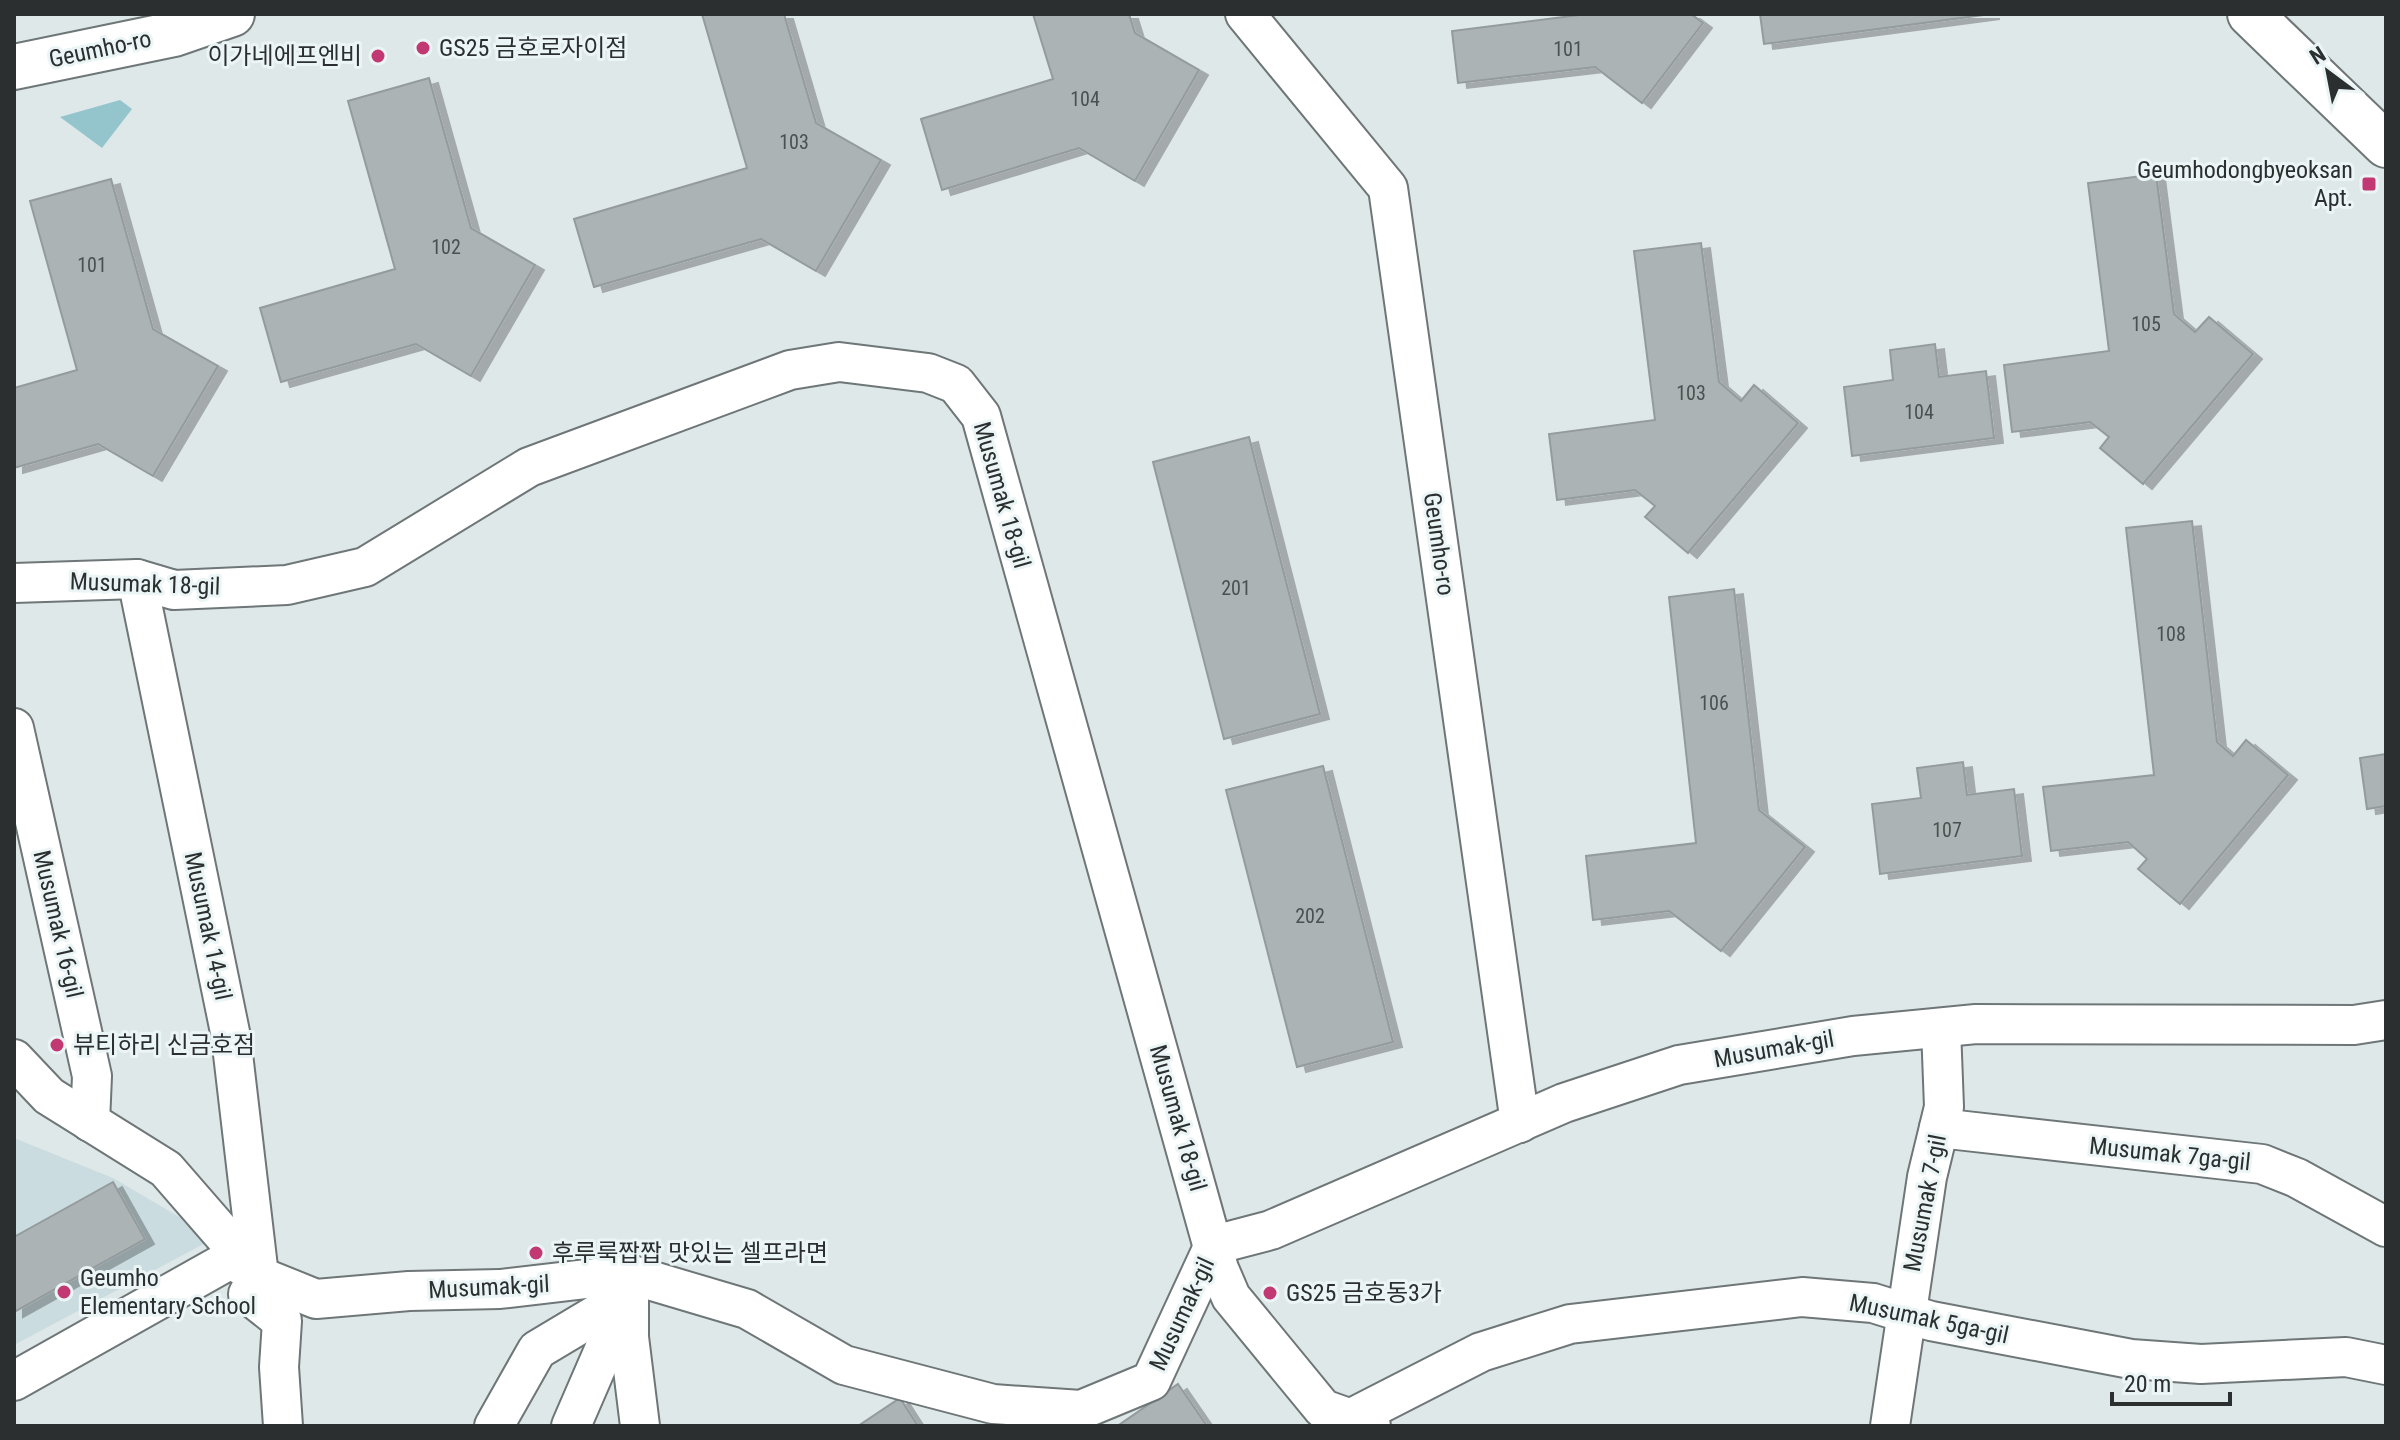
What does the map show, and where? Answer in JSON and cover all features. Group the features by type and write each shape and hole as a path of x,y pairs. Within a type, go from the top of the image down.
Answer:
{"street":[{"name":"Geumho-ro","path":"14,67 174,34 232,14"},
{"name":"Geumho-ro","path":"1245,14 1388,188 1520,1123"},
{"path":"2250,14 2386,145"},
{"name":"Musumak 18-gil","path":"14,583 137,579 174,590 287,585 365,567 529,467 790,370 839,362 928,373 956,384 981,416 1214,1245"},
{"name":"Musumak 14-gil","path":"137,579 231,1037 259,1276 248,1294 282,1321 279,1367 283,1426"},
{"name":"Musumak 16-gil","path":"14,728 92,1076 90,1122"},
{"name":"Musumak-gil","path":"14,1059 49,1096 166,1169 259,1276 316,1299 409,1291 500,1289 629,1296 747,1309 844,1365 993,1404 1081,1410 1151,1381 1214,1245 1271,1230 1564,1103 1679,1065 1853,1036 1976,1024 2354,1025 2386,1020"},
{"name":"Musumak 7-gil","path":"1890,1426 1927,1177 1944,1107 1941,1028"},
{"name":"Musumak 7ga-gil","path":"1939,1128 2262,1164 2297,1178 2386,1227"},
{"name":"Musumak 5ga-gil","path":"1214,1245 1219,1269 1231,1297 1323,1409 1360,1423 1481,1352 1570,1324 1802,1297 1873,1303 1908,1314 2131,1359 2201,1364 2346,1357 2386,1365"},
{"path":"14,1381 231,1259 259,1276"},
{"path":"494,1426 537,1350 629,1296"},
{"path":"571,1426 629,1296"},
{"path":"629,1296 640,1426"}],"shaded area":[{"path":"120,100 132,109 102,148 60,117"},
{"name":"Geumho Elementary School","path":"14,1138 113,1178 215,1238 14,1345"}],"building":[{"path":"702,14 784,14 816,123 881,160 816,271 761,239 594,287 574,219 747,168"},
{"path":"1033,14 1129,14 1135,33 1199,70 1135,181 1079,148 942,190 921,119 1053,79"},
{"path":"1587,14 1691,14 1703,23 1642,103 1595,67 1458,83 1452,31"},
{"path":"1760,14 1991,14 1764,44"},
{"path":"429,78 471,228 535,265 471,376 416,344 281,382 260,308 395,269 348,101"},
{"path":"2156,174 2174,314 2195,332 2209,317 2253,354 2143,484 2100,448 2109,437 2090,422 2012,432 2004,365 2109,351 2088,183"},
{"path":"111,179 153,329 218,366 153,476 98,444 14,468 14,388 77,370 30,201"},
{"path":"1701,243 1719,382 1741,401 1754,385 1798,423 1688,553 1645,517 1655,506 1635,490 1557,500 1549,434 1655,420 1634,251"},
{"path":"1935,344 1939,377 1986,371 1994,438 1852,456 1844,387 1893,380 1890,350"},
{"path":"1249,437 1320,714 1224,739 1153,462"},
{"path":"2192,521 2217,742 2233,756 2246,740 2288,775 2180,904 2138,869 2147,859 2128,842 2051,851 2043,787 2154,775 2126,528"},
{"path":"1734,589 1759,810 1805,847 1721,951 1669,911 1593,920 1586,856 1696,843 1669,597"},
{"path":"2386,754 2386,806 2367,809 2360,758"},
{"path":"1963,762 1967,795 2014,789 2022,856 1880,874 1872,804 1921,798 1917,768"},
{"path":"1323,766 1393,1042 1297,1067 1226,790"},
{"path":"113,1182 145,1239 14,1312 14,1237"},
{"path":"1178,1384 1207,1426 1119,1425"},
{"path":"900,1398 918,1426 858,1426"}],"place":[{"name":"GS25 금호로자이점","path":"423,48"},
{"name":"이가네에프엔비","path":"378,56"},
{"name":"Geumhodongbyeoksan Apt.","path":"2369,184"},
{"name":"뷰티하리 신금호점","path":"57,1045"},
{"name":"후루룩짭짭 맛있는 셀프라면","path":"536,1253"},
{"name":"Geumho Elementary School","path":"64,1292"},
{"name":"GS25 금호동3가","path":"1270,1293"}]}
